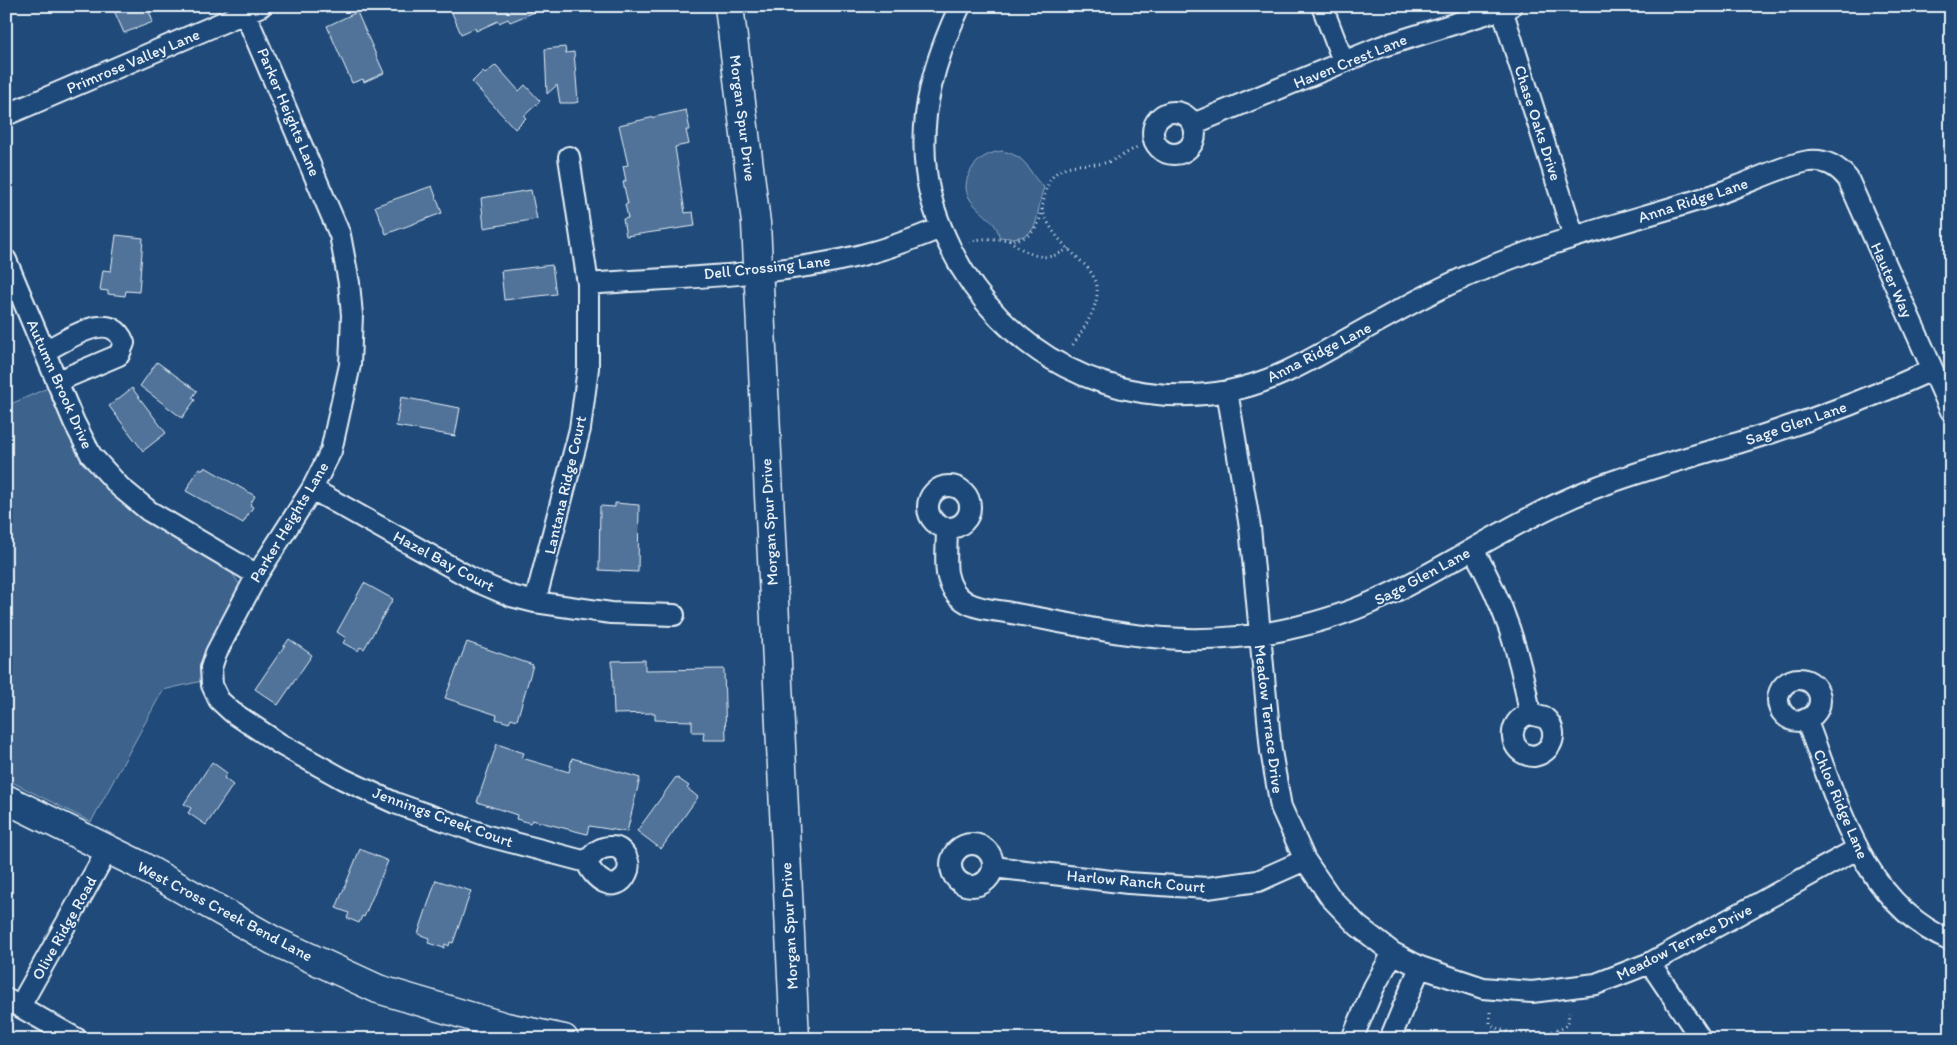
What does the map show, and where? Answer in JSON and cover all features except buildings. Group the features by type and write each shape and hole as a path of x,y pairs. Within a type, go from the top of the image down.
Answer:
{"street":[{"name":"Morgan Spur Drive","path":"729,6 756,223 795,1039"},
{"name":"Anna Ridge Lane","path":"960,6 939,52 930,84 926,117 927,175 941,228 965,275 985,304 1016,336 1052,361 1099,382 1133,391 1189,395 1227,391 1260,382 1292,370 1451,284 1516,257 1574,237 1715,195 1798,164 1820,161"},
{"path":"1322,6 1343,61"},
{"name":"Haven Crest Lane","path":"1193,124 1343,61 1402,40 1506,8"},
{"name":"Chase Oaks Drive","path":"1506,8 1574,237"},
{"name":"Primrose Valley Lane","path":"6,115 253,9"},
{"name":"Parker Heights Lane","path":"212,685 211,668 216,653 257,575 312,489 331,451 342,410 350,365 352,315 350,283 340,234 253,9"},
{"name":"Lantana Ridge Court","path":"535,602 580,430 588,368 588,284 569,157"},
{"name":"Hauter Way","path":"1820,161 1836,168 1848,179 1951,411"},
{"name":"Dell Crossing Lane","path":"588,284 759,271 856,256 941,228"},
{"name":"Autumn Brook Drive","path":"6,260 74,422 91,455 120,487 149,511 257,575"},
{"path":"45,351 100,326 112,326 120,333 124,343 119,355 58,382"},
{"name":"Sage Glen Lane","path":"947,528 946,566 950,582 960,597 980,609 1113,632 1167,638 1225,638 1258,634 1318,621 1371,603 1538,513 1629,475 1801,423 1878,394 1932,370"},
{"name":"Meadow Terrace Drive","path":"1227,391 1250,527 1258,634 1277,788 1288,826 1305,860 1319,882 1344,913 1393,953 1420,968 1483,988 1532,992 1596,984 1650,963 1857,848"},
{"name":"Hazel Bay Court","path":"312,489 478,582 511,596 535,602 611,613 674,615"},
{"path":"1473,549 1497,594 1513,636 1530,714"},
{"name":"Jennings Creek Court","path":"212,685 220,700 232,712 280,744 343,779 395,803 488,836 587,862"},
{"name":"Chloe Ridge Lane","path":"1806,719 1857,848 1874,878 1891,899 1918,923 1951,941"},
{"name":"West Cross Creek Bend Lane","path":"6,799 108,849 274,941 378,989 506,1027 564,1039"},
{"name":"Olive Ridge Road","path":"13,1003 108,849"},
{"name":"Harlow Ranch Court","path":"993,867 1128,882 1207,888 1258,881 1305,860"},
{"path":"1352,1039 1374,987 1393,953"},
{"path":"1650,963 1701,1039"},
{"path":"1390,1039 1420,968"},
{"path":"13,1003 78,1039"}],"path":[{"path":"966,243 984,238 1019,239 1032,233 1038,225 1046,187 1052,177 1061,170 1072,166 1104,163 1139,146"},
{"path":"1042,208 1054,234 1089,268 1096,282 1098,293 1091,319 1072,346"},
{"path":"1009,240 1036,257 1051,257 1069,248"},
{"path":"1490,1012 1490,1023 1497,1030 1534,1033 1561,1030 1568,1024 1569,1012"}],"shaded area":[{"path":"1003,151 1012,154 1024,162 1044,187 1035,225 1031,232 1014,238 999,237 997,228 976,207 966,190 967,180 976,163 986,156"},
{"path":"50,387 108,488 127,508 151,525 231,572 241,586 202,681 163,690 91,822 6,779 6,406"}]}
